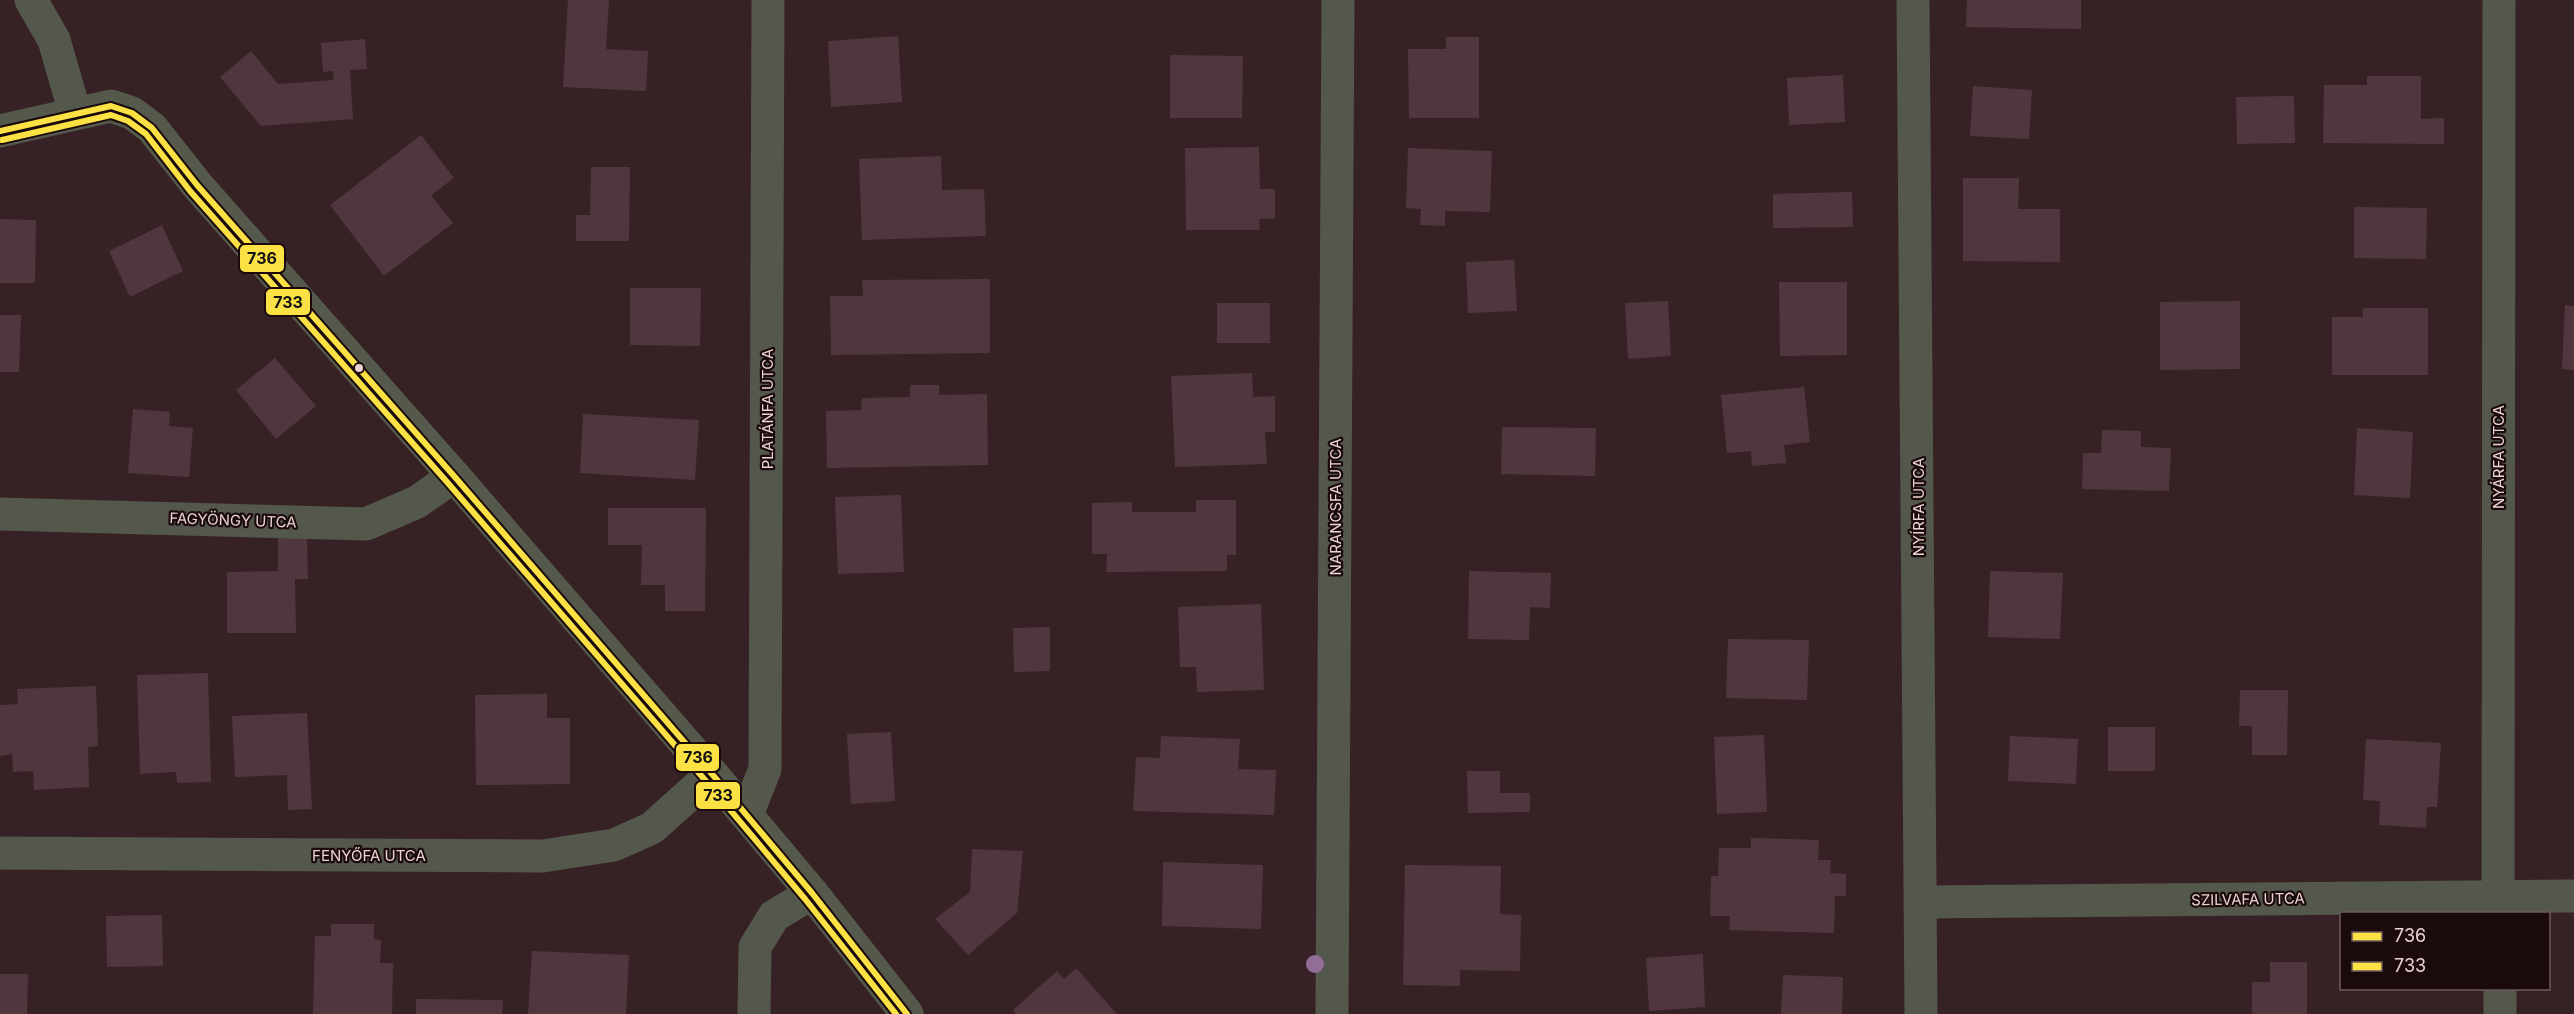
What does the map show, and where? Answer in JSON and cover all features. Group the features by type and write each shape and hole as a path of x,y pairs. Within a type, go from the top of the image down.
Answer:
{"street":[{"path":"31,0 54,39 75,113"},
{"name":"PLATÁNFA UTCA","path":"747,815 765,769 768,0"},
{"name":"NARANCSFA UTCA","path":"1332,1014 1338,0"},
{"name":"NYÍRFA UTCA","path":"1914,0 1921,1014"},
{"name":"NYÁRFA UTCA","path":"2498,905 2499,0"},
{"path":"0,131 111,106 132,113 152,128 196,185 454,476 747,815 907,1014"},
{"name":"FAGYÖNGY UTCA","path":"0,514 366,524 417,502 454,476"},
{"name":"FENYŐFA UTCA","path":"0,854 543,856 614,845 652,828 712,774"},
{"path":"754,1014 755,947 774,916 812,893"},
{"name":"SZILVAFA UTCA","path":"1921,902 2498,905 2574,896"},
{"path":"2500,990 2500,1014"}],"building":[{"path":"568,0 609,0 606,49 648,51 646,91 563,87"},
{"path":"1967,0 2081,0 2081,29 1966,27"},
{"path":"898,36 902,102 831,107 828,41"},
{"path":"1446,37 1479,37 1479,118 1409,118 1408,49 1446,49"},
{"path":"365,39 367,69 350,70 353,119 261,126 220,77 251,51 278,84 334,80 333,71 323,72 321,43"},
{"path":"1170,55 1243,56 1242,118 1170,118"},
{"path":"1843,75 1845,122 1789,125 1787,78"},
{"path":"2367,76 2421,76 2421,119 2444,118 2444,144 2323,143 2324,85 2367,85"},
{"path":"1973,86 2032,90 2029,139 1970,136"},
{"path":"2294,96 2295,143 2237,144 2236,97"},
{"path":"421,135 454,178 431,195 453,223 384,276 330,205"},
{"path":"1259,147 1260,189 1275,189 1275,218 1259,219 1260,230 1186,230 1185,148"},
{"path":"1408,148 1492,151 1490,212 1445,211 1445,226 1420,225 1421,209 1406,208"},
{"path":"941,156 942,190 984,189 986,236 862,240 859,159"},
{"path":"591,167 630,167 629,241 576,241 576,215 590,215"},
{"path":"1963,178 2019,178 2018,209 2060,209 2060,262 1963,261"},
{"path":"1852,192 1853,227 1773,228 1773,194"},
{"path":"2354,207 2427,208 2426,259 2354,258"},
{"path":"0,219 36,220 35,283 0,283"},
{"path":"162,225 183,271 130,297 109,251"},
{"path":"1514,260 1517,311 1468,313 1466,262"},
{"path":"990,279 990,353 831,355 830,296 863,296 862,280"},
{"path":"1779,282 1847,282 1847,355 1780,356"},
{"path":"630,288 701,288 700,346 630,345"},
{"path":"1668,301 1671,356 1628,359 1625,303"},
{"path":"2240,301 2240,369 2160,370 2160,302"},
{"path":"1217,303 1270,303 1270,343 1217,343"},
{"path":"2565,305 2574,306 2574,370 2562,369"},
{"path":"2363,308 2428,308 2428,375 2332,375 2332,317 2363,317"},
{"path":"0,315 21,315 19,372 0,372"},
{"path":"275,358 316,406 276,439 236,390"},
{"path":"1252,373 1253,397 1275,396 1275,432 1265,432 1267,464 1175,467 1171,376"},
{"path":"910,385 939,385 939,395 987,394 988,465 827,468 826,411 861,410 862,398 910,397"},
{"path":"1804,387 1810,442 1784,445 1786,463 1752,466 1751,451 1727,453 1721,395"},
{"path":"133,409 170,412 169,426 193,428 189,477 128,473"},
{"path":"583,414 699,420 695,480 580,473"},
{"path":"1502,427 1596,428 1595,476 1501,474"},
{"path":"2357,428 2413,432 2410,498 2354,495"},
{"path":"2102,430 2141,431 2141,447 2171,448 2169,491 2082,489 2083,453 2101,453"},
{"path":"901,495 904,572 838,574 835,497"},
{"path":"1196,500 1236,500 1236,555 1227,555 1227,571 1106,572 1107,554 1092,554 1092,503 1132,502 1132,512 1196,512"},
{"path":"608,508 706,508 705,611 665,611 665,585 641,585 642,545 608,545"},
{"path":"307,536 308,579 295,579 296,633 227,633 227,572 278,571 278,537"},
{"path":"1469,571 1551,573 1550,608 1530,607 1529,640 1468,639"},
{"path":"1990,571 2063,573 2060,639 1988,637"},
{"path":"1261,604 1264,690 1197,692 1196,667 1180,667 1178,607"},
{"path":"1050,627 1050,671 1014,672 1013,628"},
{"path":"1728,639 1809,640 1807,700 1726,698"},
{"path":"208,673 211,782 177,783 176,772 140,774 137,675"},
{"path":"96,686 98,746 88,747 89,787 34,790 33,771 13,772 12,754 0,756 0,705 18,704 17,689"},
{"path":"2240,690 2288,690 2287,755 2252,755 2252,726 2239,726"},
{"path":"547,694 547,718 570,718 570,784 476,785 475,695"},
{"path":"307,713 312,809 288,810 287,775 235,777 232,716"},
{"path":"2108,727 2155,727 2155,771 2108,771"},
{"path":"891,732 895,801 851,804 847,734"},
{"path":"1764,735 1767,812 1717,814 1714,737"},
{"path":"1161,736 1240,739 1238,769 1276,770 1274,815 1133,811 1136,757 1160,758"},
{"path":"2010,736 2078,739 2076,784 2008,781"},
{"path":"2366,739 2441,743 2437,807 2427,807 2426,828 2379,825 2380,801 2363,800"},
{"path":"1467,771 1500,771 1500,793 1530,793 1530,812 1468,813"},
{"path":"1751,838 1819,840 1818,860 1831,860 1830,873 1846,874 1846,896 1835,896 1834,933 1729,930 1730,916 1710,916 1711,876 1718,876 1719,848 1751,848"},
{"path":"972,849 1023,851 1017,913 968,955 935,919 970,892"},
{"path":"1163,862 1263,865 1261,929 1162,926"},
{"path":"1405,865 1501,866 1500,914 1521,915 1520,971 1460,970 1460,986 1403,985"},
{"path":"162,915 163,966 107,967 106,916"},
{"path":"331,924 374,924 374,939 381,940 380,963 393,963 392,1014 313,1014 315,936 331,936"},
{"path":"532,951 629,955 626,1014 528,1014"},
{"path":"1703,954 1705,1007 1649,1011 1646,958"},
{"path":"2270,962 2307,962 2307,1014 2252,1014 2252,982 2270,982"},
{"path":"1076,968 1117,1014 1016,1014 1013,1010 1057,971 1064,979"},
{"path":"0,974 28,974 27,1014 0,1014"},
{"path":"1783,975 1843,977 1842,1014 1781,1014"},
{"path":"416,999 503,1000 502,1014 416,1014"}],"transit line":[{"name":"736","path":"0,131 111,106 132,113 152,128 197,185 454,476 712,774 812,893 907,1014"},
{"name":"733","path":"2,140 111,115 128,121 146,134 190,191 447,482 705,780 805,899 896,1014"}]}
